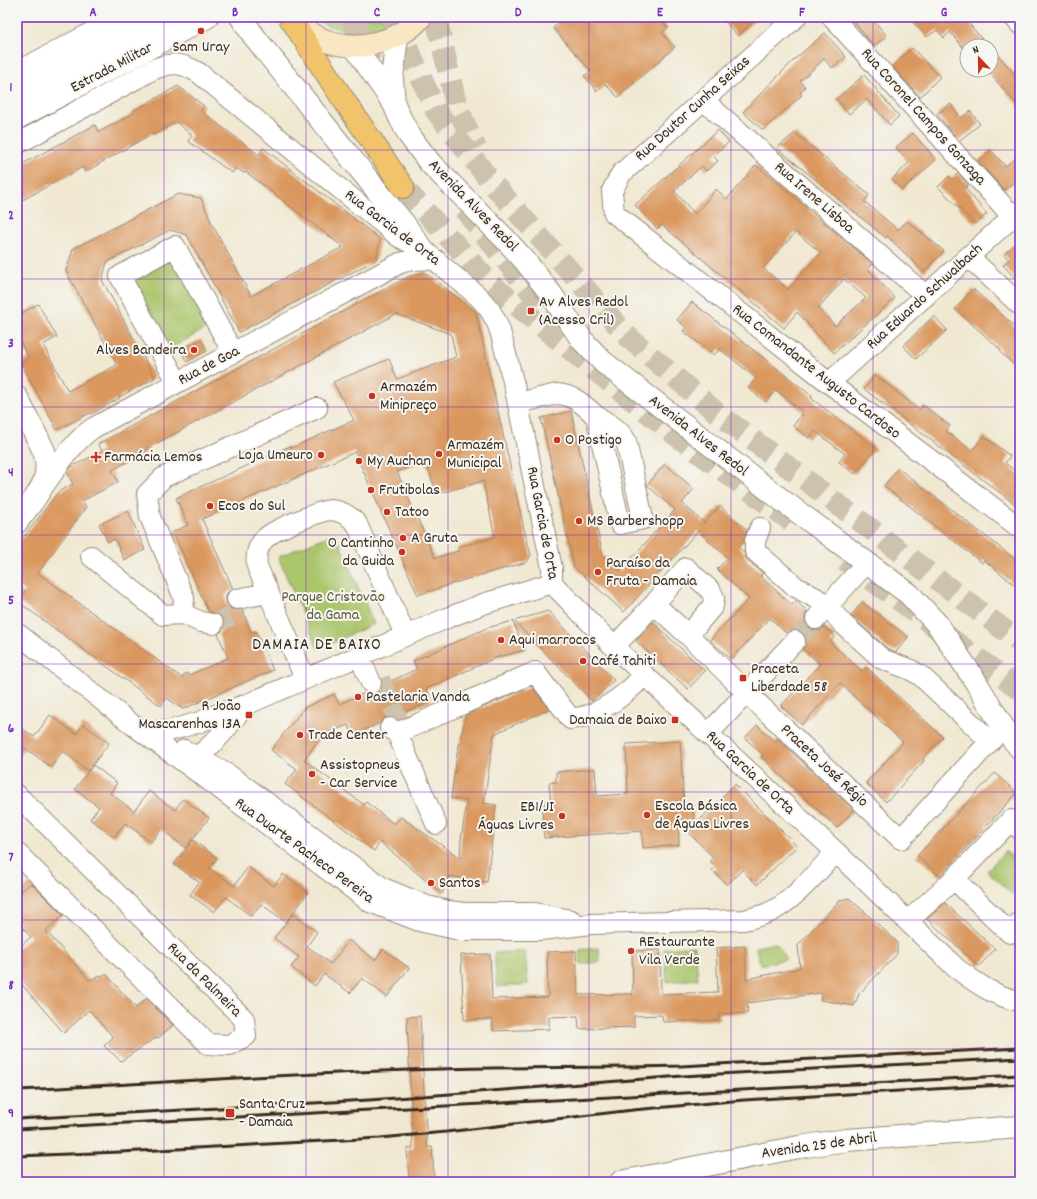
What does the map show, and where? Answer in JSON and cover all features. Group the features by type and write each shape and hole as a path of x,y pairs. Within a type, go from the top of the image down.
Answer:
{"highway":[{"path":"291,18 337,90 403,187"}],"main road":[{"path":"291,18 309,33 331,42 354,46 376,44 396,36 421,17"}],"street":[{"path":"17,73 123,17"},
{"name":"Estrada Militar","path":"17,96 166,17"},
{"name":"Estrada Militar","path":"17,118 207,17"},
{"name":"Rua Doutor Cunha Seixas","path":"614,213 612,191 621,174 796,17"},
{"name":"Rua Coronel Campos Gonzaga","path":"832,17 1016,214"},
{"path":"1014,17 1020,24"},
{"path":"242,19 272,60 429,255"},
{"name":"Avenida Alves Redol","path":"394,104 392,78 396,36"},
{"name":"Avenida Alves Redol","path":"354,46 394,104 410,135 430,163 525,261 547,289 582,340 603,362 783,501 909,594 938,625 976,683 997,734 1020,748"},
{"name":"Estrada Militar","path":"17,144 152,70 163,66 180,64 199,73"},
{"name":"Rua Garcia de Orta","path":"199,73 400,237 429,255 479,297 485,304 500,331 518,403 552,568 552,583 614,648 836,852 956,968 976,984 988,991 1020,1001"},
{"name":"Rua Irene Lisboa","path":"703,100 926,296"},
{"name":"Rua Comandante Augusto Cardoso","path":"614,213 829,383 1020,528"},
{"name":"Rua Eduardo Schwalbach","path":"829,383 1016,214"},
{"path":"177,382 120,276 146,261 175,246 233,353"},
{"name":"Rua de Goa","path":"17,522 75,443 93,428 400,263 423,259 429,255"},
{"path":"969,257 1020,304"},
{"path":"518,403 563,394 579,400 596,416 619,431 626,441 643,519 620,524 596,416"},
{"path":"17,398 47,459 48,468 43,487"},
{"path":"183,614 184,598 150,517 147,494 164,477 317,408"},
{"path":"305,679 257,566 256,554 260,544 268,535 277,530 320,512 330,510 341,512 351,517 357,524 405,635"},
{"path":"760,528 755,541 755,551 796,587 816,598 822,612 843,624 879,657 890,663 911,670 921,676 997,734"},
{"path":"92,556 163,615 183,614 207,619"},
{"path":"822,612 867,562"},
{"path":"614,648 686,568 711,591 714,598 713,606 688,635"},
{"path":"140,728 168,730 200,722 245,705 447,618 483,604 552,583"},
{"path":"240,605 268,593"},
{"name":"Praceta José Régio","path":"654,604 901,838 997,734"},
{"name":"Rua Duarte Pacheco Pereira","path":"17,633 140,728 189,756 229,775 383,888 427,906 465,914 535,913 591,924"},
{"path":"708,734 795,641"},
{"path":"364,653 376,681"},
{"path":"436,824 396,729 535,672 571,719 588,715 601,709 630,689 644,675"},
{"path":"189,756 222,734 245,705"},
{"path":"189,756 193,730 200,722"},
{"path":"222,734 224,758 229,775"},
{"name":"Rua Duarte Pacheco Pereira","path":"189,756 370,902 420,921 460,930 541,930 591,924 744,920 768,913 781,906 794,895 836,852"},
{"name":"Rua da Palmeira","path":"17,795 244,1019 246,1036 229,1045 208,1044 17,853"},
{"path":"908,921 954,879 1010,820 1020,829"},
{"path":"954,879 1010,933 1020,922"},
{"name":"Avenida 25 de Abril","path":"621,1182 800,1147 847,1140 1020,1127"}],"green space":[{"path":"313,17 397,17 388,23 377,27 355,30 332,27"},
{"path":"170,257 209,327 171,348 132,278"},
{"name":"Parque Cristovão da Gama","path":"335,533 374,624 318,649 278,557"},
{"path":"1005,851 1020,864 1020,885 1012,894 987,871"},
{"path":"776,943 786,959 760,965 756,947"},
{"path":"695,946 698,979 667,982 664,949"},
{"path":"599,948 600,962 581,964 580,950"},
{"path":"525,951 528,984 497,987 494,953"}],"building":[{"path":"565,17 658,17 668,28 662,33 675,47 618,97 605,84 597,91 584,76 591,71 553,28"},
{"path":"721,17 758,17 738,36"},
{"path":"850,17 871,17 887,36 874,46"},
{"path":"908,17 968,17 965,19 981,38 959,38 959,43 950,32 944,38 937,30 927,37"},
{"path":"825,33 846,57 832,68 824,59 800,81 805,87 800,93 802,95 763,130 743,112 796,58"},
{"path":"912,48 940,77 920,97 892,66"},
{"path":"999,56 1020,80 1020,108 994,78 999,78"},
{"path":"864,75 899,116 890,125 867,99 849,114 836,99"},
{"path":"178,86 204,106 201,111 259,155 263,148 380,239 376,260 239,332 187,235 170,230 107,262 102,280 155,378 91,414 90,413 57,430 21,363 29,358 17,336 17,316 38,304 57,337 43,345 68,391 117,365 66,271 73,249 178,194 201,198 211,222 251,296 343,247 246,172 244,173 236,168 232,173 188,141 192,135 176,122 153,135 153,133 85,172 83,167 17,203 17,167 95,125 99,132"},
{"path":"950,104 961,118 970,111 980,124 959,141 937,114"},
{"path":"718,130 729,142 713,156 718,161 706,171 702,166 674,191 695,214 716,189 727,199 756,165 873,264 868,269 895,298 834,353 797,312 784,328 662,225 657,229 635,205","holes":["796,232 821,253 788,289 763,268","844,279 866,298 835,326 818,308"]},
{"path":"795,133 869,195 864,201 898,230 907,221 944,251 924,272 887,236 886,238 777,148"},
{"path":"913,133 936,160 902,190 892,179 909,163 896,147"},
{"path":"991,150 1005,166 1020,155 1020,177 1004,190 978,161"},
{"path":"958,173 968,185 965,188 987,214 975,224 938,187 949,176 952,179"},
{"path":"1020,239 1020,283 1003,265 1009,260 1004,254"},
{"path":"424,272 476,312 531,555 527,562 418,595 355,452 202,519 233,589 226,595 226,602 233,610 242,610 251,632 256,631 273,670 183,709 167,698 161,706 17,601 25,591 17,585 17,546 58,492 73,484 67,472 71,467 102,451 98,444 408,277","holes":["396,314 451,334 456,357 397,379 389,359 333,382 354,420 291,448 290,446 176,498 188,525 173,532 208,611 220,615 224,620 222,631 218,634 228,658 189,675 186,673 182,678 38,573 86,507 82,501 118,482 112,470 148,451 146,449","425,460 437,494 483,481 495,537 458,547 458,551 435,558 397,472"]},
{"path":"973,289 1020,331 1020,370 1000,352 1001,350 955,309"},
{"path":"692,302 812,396 811,398 876,448 855,474 839,462 845,454 815,431 809,438 793,426 803,412 776,390 766,402 748,388 756,378 720,349 714,355 683,331 686,327 677,320"},
{"path":"934,316 947,330 916,359 903,346"},
{"path":"201,339 207,351 187,362 180,350"},
{"path":"875,375 920,410 923,405 950,426 946,431 972,451 984,436 1010,456 1005,463 1020,475 1020,508 864,389"},
{"path":"571,411 603,556 620,571 675,510 647,485 665,464 694,489 682,503 704,523 720,506 747,530 744,541 738,547 744,552 747,560 763,573 760,576 792,605 796,601 807,611 805,623 808,627 814,630 820,630 824,627 835,636 830,642 862,671 866,667 943,737 923,759 924,761 886,802 866,783 903,742 840,683 802,725 781,706 820,664 803,649 806,644 806,638 803,632 792,630 786,633 770,618 731,659 710,640 749,599 717,569 728,558 698,531 624,612 574,567 541,418"},
{"path":"898,468 1020,563 1020,589 984,560 982,563 884,486"},
{"path":"128,511 145,550 124,560 115,539 108,542 99,524"},
{"path":"862,602 908,637 896,652 888,649 851,616"},
{"path":"548,611 614,680 592,701 514,621"},
{"path":"513,621 525,650 495,658 426,689 431,701 393,717 386,717 380,723 353,735 348,725 322,735 304,760 364,805 366,802 394,824 401,817 460,858 461,839 467,801 451,798 457,755 466,715 531,686 549,709 494,734 484,803 496,805 487,882 450,876 442,894 380,842 374,851 285,784 297,769 271,750 304,708 334,694 339,704 365,693 375,694 380,690 382,685 417,669 413,661 487,628"},
{"path":"653,622 705,671 688,689 636,641"},
{"path":"50,715 76,734 83,724 109,743 88,771 63,751 51,767 25,748 17,759 17,725 34,737"},
{"path":"757,725 775,742 778,739 854,810 837,828 761,757 763,755 745,738"},
{"path":"680,741 684,806 693,805 694,826 735,784 797,846 757,885 742,870 727,885 712,870 716,867 710,861 713,857 678,822 679,845 643,848 642,831 544,838 542,805 551,804 549,783 556,782 556,772 595,769 597,796 628,794 626,744"},
{"path":"93,765 117,783 110,793 134,811 149,791 175,810 183,799 209,818 186,848 161,829 151,842 125,823 114,837 90,819 99,807 75,789"},
{"path":"995,773 1017,793 940,876 917,856"},
{"path":"193,840 217,858 209,868 234,886 248,867 274,886 283,874 308,893 286,922 261,904 251,916 226,897 214,912 190,895 199,882 174,864"},
{"path":"31,883 63,915 46,931 89,980 106,974 136,1008 146,999 173,1025 158,1038 157,1037 121,1061 104,1046 113,1037 89,1010 64,1033 17,979 17,949 31,937 17,921 17,895"},
{"path":"849,898 897,942 897,954 859,994 854,1006 821,1000 821,993 747,1003 748,1013 719,1014 719,1020 663,1022 662,1015 634,1016 634,1027 579,1029 578,1016 549,1017 549,1029 493,1031 492,1019 464,1020 461,955 490,954 492,999 548,997 547,952 576,951 578,995 633,994 632,951 660,950 661,994 718,992 716,948 745,946 746,979 800,968 798,945 840,900"},
{"path":"945,903 995,949 979,966 927,919"},
{"path":"293,914 317,932 307,946 331,964 349,940 375,960 383,949 409,968 387,997 362,978 350,993 324,974 315,986 291,967 299,957 274,938"},
{"path":"420,1016 427,1147 432,1147 434,1178 409,1182 407,1149 413,1148 407,1017"}],"tunnel":[{"path":"351,17 371,62"},
{"path":"394,17 436,111 492,183 628,337 717,413 1020,642"},
{"path":"436,17 456,104 476,149"},
{"path":"403,187 492,285 677,436 791,521"},
{"path":"464,209 564,332"},
{"path":"845,560 1020,690"},
{"path":"213,624 242,611"},
{"path":"795,641 816,619"},
{"path":"380,679 400,724"}],"railway":[{"path":"17,1090 388,1071 471,1068 681,1066 1020,1048"},
{"path":"17,1119 369,1100 682,1076 1020,1058"},
{"path":"17,1129 1020,1075"},
{"path":"17,1156 380,1138 446,1132 633,1110 744,1100 1020,1084"}],"place":[{"name":"Sam Uray","path":"201,31"},
{"name":"Av Alves Redol (Acesso Cril)","path":"531,311"},
{"name":"Alves Bandeira","path":"194,350"},
{"name":"Armazém Minipreço","path":"372,396"},
{"name":"O Postigo","path":"557,440"},
{"name":"Armazém Municipal","path":"439,454"},
{"name":"Loja Umeuro","path":"321,455"},
{"name":"Farmácia Lemos","path":"96,457"},
{"name":"My Auchan","path":"359,461"},
{"name":"Frutibolas","path":"371,490"},
{"name":"Ecos do Sul","path":"210,506"},
{"name":"Tatoo","path":"387,512"},
{"name":"MS Barbershopp","path":"579,521"},
{"name":"A Gruta","path":"403,538"},
{"name":"O Cantinho da Guida","path":"402,552"},
{"name":"Paraíso da Fruta - Damaia","path":"598,572"},
{"name":"Aqui marrocos","path":"501,640"},
{"name":"Café Tahiti","path":"583,661"},
{"name":"Praceta Liberdade 58","path":"743,678"},
{"name":"Pastelaria Vanda","path":"358,697"},
{"name":"R João Mascarenhas 13A","path":"249,715"},
{"name":"Damaia de Baixo","path":"675,720"},
{"name":"Trade Center","path":"300,735"},
{"name":"Assistopneus - Car Service","path":"312,774"},
{"name":"Escola Básica de Águas Livres","path":"647,815"},
{"name":"EB1/JI Águas Livres","path":"562,816"},
{"name":"Santos","path":"431,883"},
{"name":"REstaurante Vila Verde","path":"631,951"},
{"name":"Santa Cruz - Damaia","path":"230,1113"}],"district":[{"name":"DAMAIA DE BAIXO","path":"317,646"}]}
